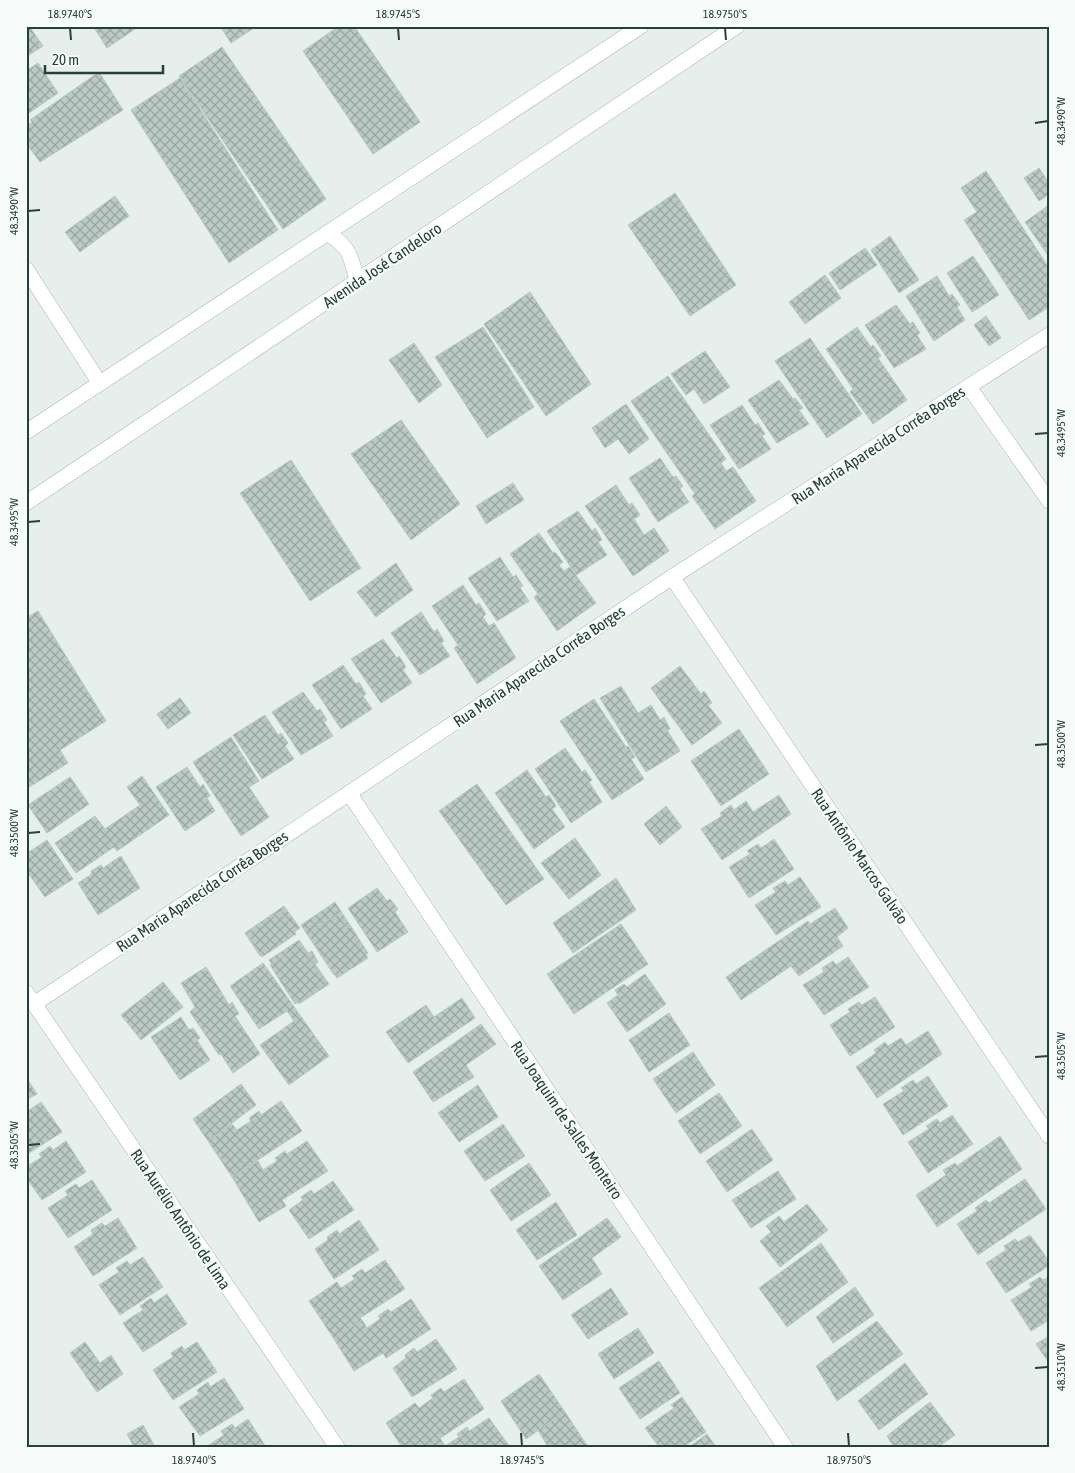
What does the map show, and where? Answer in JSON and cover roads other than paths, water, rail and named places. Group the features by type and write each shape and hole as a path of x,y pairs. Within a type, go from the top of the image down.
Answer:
{"street":[{"path":"26,432 641,26"},
{"name":"Avenida José Candeloro","path":"26,504 737,26"},
{"path":"327,233 343,244 353,262 357,282"},
{"path":"26,269 100,382"},
{"name":"Rua Maria Aparecida Corrêa Borges","path":"30,998 349,793 672,576 1049,335"},
{"path":"969,387 1049,501"},
{"name":"Rua Antônio Marcos Galvão","path":"672,576 1049,1136"},
{"name":"Rua Joaquim de Salles Monteiro","path":"349,793 785,1447"},
{"name":"Rua Aurélio Antônio de Lima","path":"30,998 337,1447"}]}
